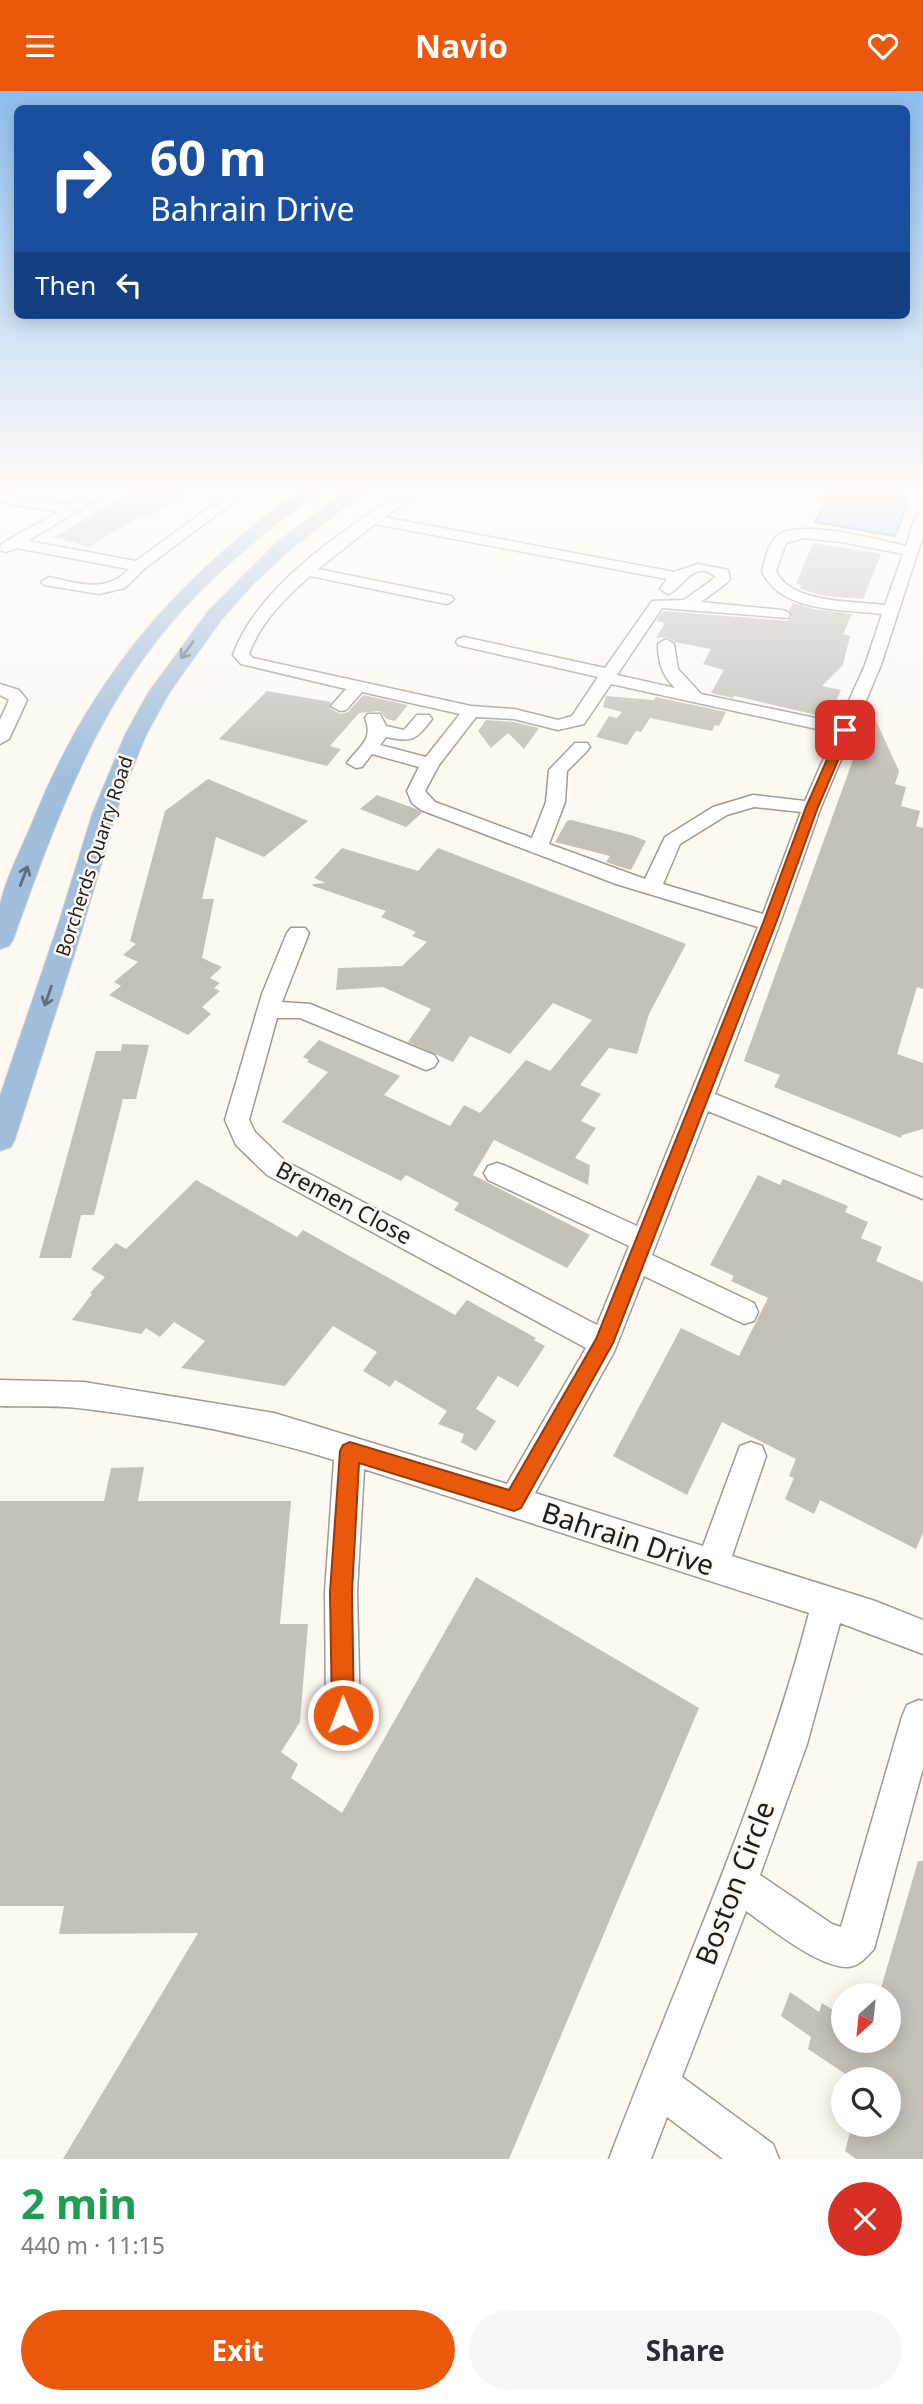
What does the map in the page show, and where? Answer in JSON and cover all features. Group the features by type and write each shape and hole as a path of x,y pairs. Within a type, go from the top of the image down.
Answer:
{"main road":[{"path":"0,940 63,776 97,710 128,663 161,621 195,585"},
{"name":"Borcherds Quarry Road","path":"0,1139 51,987 108,801 148,712 184,653 243,585"}],"lane":[{"path":"68,585 109,590 117,585"},
{"path":"294,585 263,615 244,642 241,655 247,660 471,711 501,712 558,725 571,724 582,715 653,608 661,603 670,585"},
{"path":"375,585 446,599"},
{"path":"687,605 717,585"},
{"path":"778,585 785,591 819,599 890,610"},
{"path":"514,1501 604,1343 770,923 812,807 873,665 899,585"},
{"path":"661,603 782,615"},
{"path":"464,642 696,698 845,730"},
{"path":"666,644 666,661 670,674 696,698"},
{"path":"340,706 358,686"},
{"path":"0,689 13,694 18,700 0,739"},
{"path":"471,711 430,764 416,791 424,803 537,848 770,923"},
{"path":"356,763 369,748 376,724 403,741 423,719"},
{"path":"537,848 556,808 559,792 558,770 581,747"},
{"path":"369,748 430,764"},
{"path":"652,887 672,841 720,811 753,801 812,807"},
{"name":"Bremen Close","path":"298,933 268,1010 237,1121 245,1138 276,1168 604,1343"},
{"path":"268,1010 302,1010 426,1061"},
{"path":"699,1097 923,1189"},
{"path":"498,1173 744,1312"},
{"name":"Bahrain Drive","path":"0,1393 84,1395 274,1427 514,1501 828,1603 923,1637"},
{"path":"343,1715 341,1592 350,1451"},
{"path":"712,1566 751,1456"},
{"name":"Boston Circle","path":"630,2159 737,1882 814,1669 828,1603"},
{"path":"737,1882 823,1941 848,1948 855,1944 860,1935 919,1717"},
{"path":"657,2084 758,2159"}],"building":[{"path":"799,585 869,585 863,599 825,596 800,589 802,585"},
{"path":"793,603 852,614 843,634 850,636 843,665 822,686 841,690 829,718 711,693 724,670 703,664 711,649 675,642 667,637 656,638 665,623 656,621 663,611 788,621 792,616 789,610"},
{"path":"267,691 331,702 330,708 340,714 348,712 363,695 408,705 395,721 386,719 380,711 359,713 330,746 341,749 327,766 219,739"},
{"path":"606,696 654,700 656,697 726,712 719,726 715,725 712,731 650,718 641,732 636,731 627,745 596,737 609,716 617,718 622,712 603,707"},
{"path":"871,710 899,771 895,784 906,787 901,806 920,811 916,826 923,828 923,989 917,987 897,1054 923,1063 923,1129 902,1135 901,1138 774,1087 780,1075 744,1061"},
{"path":"486,720 514,722 539,728 524,749 508,733 491,748 478,731"},
{"path":"208,779 308,821 264,857 216,837 202,899 214,899 202,958 222,967 210,978 220,983 214,988 220,991 202,1007 211,1014 188,1035 109,995 121,986 114,982 138,962 123,955 136,944 130,941 165,811"},
{"path":"377,795 422,813 406,827 360,809"},
{"path":"567,821 646,841 631,870 606,862 610,856 555,842"},
{"path":"342,848 418,871 438,848 686,944 649,1014 637,1054 609,1048 580,1085 601,1094 581,1121 596,1128 575,1158 590,1165 588,1185 494,1140 473,1175 590,1235 567,1268 454,1210 459,1203 406,1175 401,1181 282,1122 328,1072 307,1062 309,1060 303,1057 319,1040 400,1076 384,1095 450,1126 464,1105 480,1113 526,1060 550,1071 592,1020 553,1003 510,1054 470,1036 453,1062 408,1042 431,1009 383,987 336,990 338,968 402,966 427,942 412,936 416,932 381,917 386,911 313,886 326,883 314,878"},
{"path":"122,1044 149,1045 136,1099 123,1099 94,1215 81,1215 71,1258 39,1258 96,1051 121,1051"},
{"path":"758,1175 780,1185 783,1179 848,1206 845,1212 868,1222 861,1238 882,1247 876,1261 923,1282 923,1533 916,1549 820,1500 814,1514 785,1499 794,1478 789,1476 796,1459 722,1422 687,1495 613,1456 681,1328 739,1356 768,1298 731,1281 734,1276 710,1265"},
{"path":"196,1180 297,1237 303,1230 455,1315 467,1300 536,1338 534,1340 545,1346 518,1387 498,1376 476,1409 496,1421 476,1451 461,1442 464,1434 438,1424 447,1411 395,1380 390,1387 363,1371 377,1352 333,1326 285,1386 181,1368 205,1341 174,1322 160,1337 146,1328 141,1334 72,1320 92,1294 90,1293 105,1277 91,1269 116,1243 126,1249"},
{"path":"144,1467 138,1501 291,1501 280,1624 308,1624 300,1722 281,1752 298,1764 291,1778 342,1813 476,1577 699,1708 509,2159 63,2159 198,1933 59,1934 64,1906 0,1906 0,1501 104,1501 111,1468"},
{"path":"918,1861 923,1861 923,2159 856,2159 845,2151 849,2137 901,2137 901,2067 835,2067 808,2049 811,2037 781,2016 790,1992 819,2012 822,2003 831,2009 831,2053 901,2053 901,1983 882,1983"}],"route":[{"path":"343,1715 341,1592 350,1451 514,1501 604,1343 770,923 812,807 845,730"}]}
